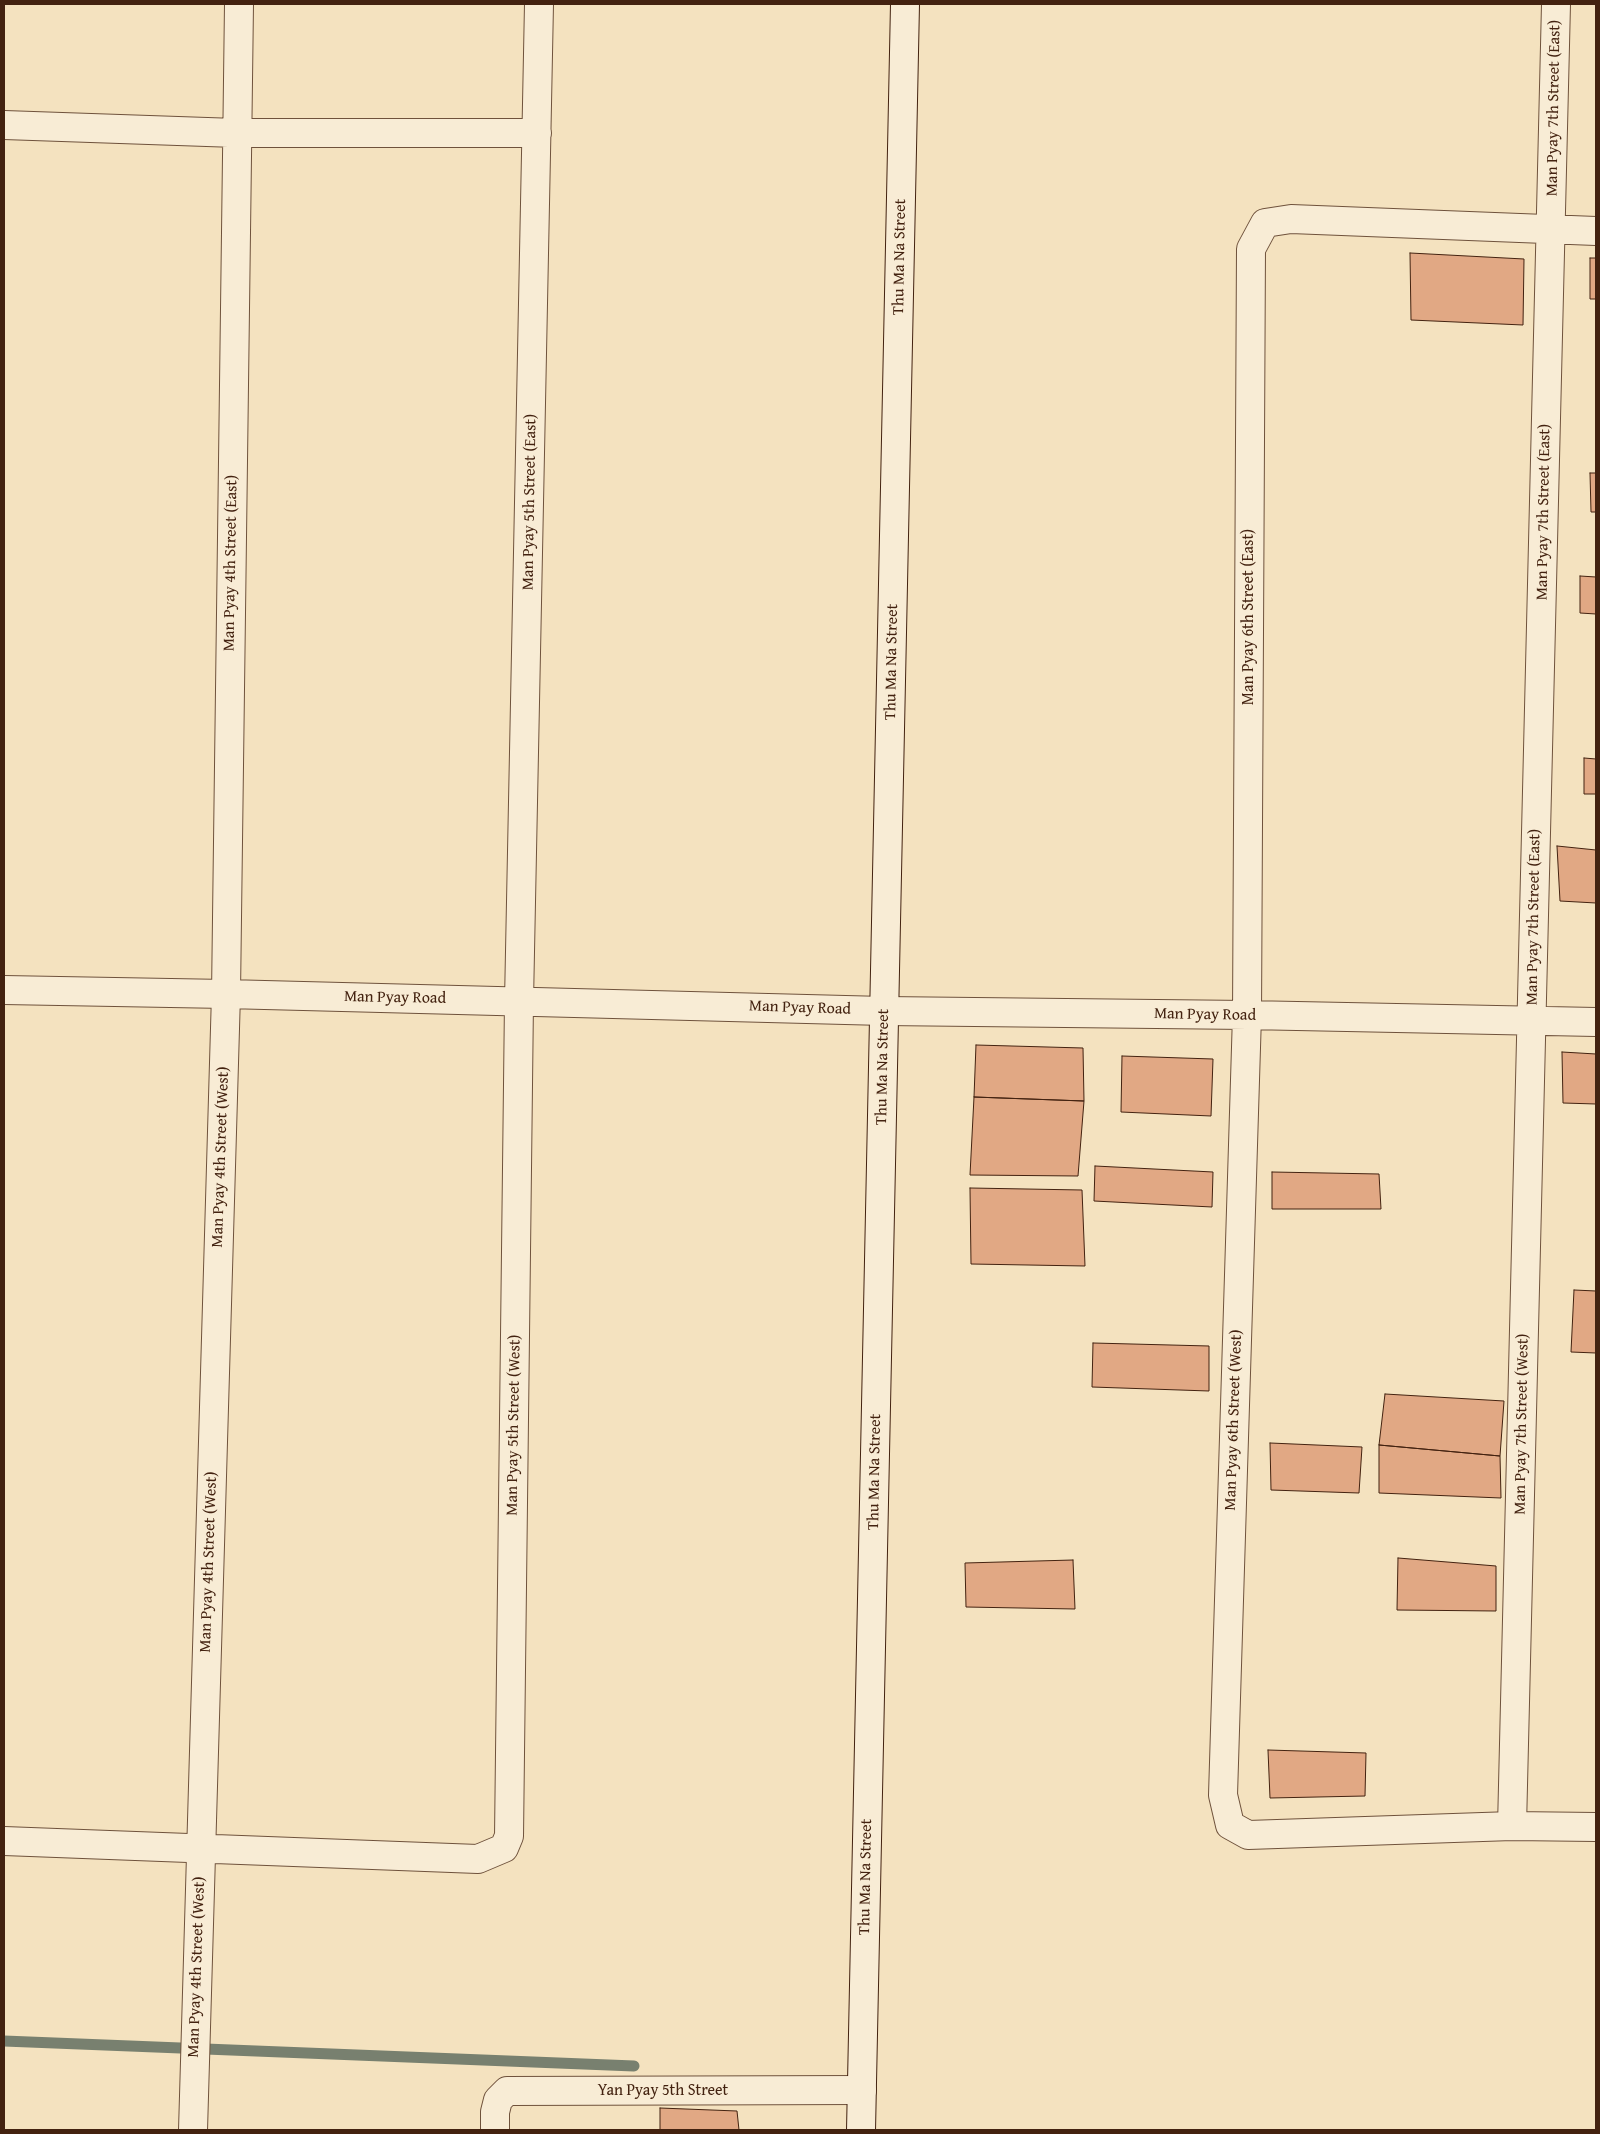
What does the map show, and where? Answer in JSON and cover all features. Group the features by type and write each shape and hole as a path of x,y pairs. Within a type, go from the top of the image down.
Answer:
{"street":[{"name":"Man Pyay 4th Street (East)","path":"226,994 239,4"},
{"name":"Man Pyay 5th Street (East)","path":"519,1001 539,4"},
{"name":"Thu Ma Na Street","path":"861,2130 905,4"},
{"name":"Man Pyay 7th Street (East)","path":"1532,1021 1556,4"},
{"path":"4,125 236,133 537,133"},
{"name":"Man Pyay 6th Street (East)","path":"1247,1015 1251,249 1264,222 1291,219 1551,230"},
{"path":"1551,230 1596,231"},
{"name":"Man Pyay Road","path":"4,990 884,1011 1247,1015 1596,1022"},
{"name":"Man Pyay 4th Street (West)","path":"193,2130 226,994"},
{"name":"Man Pyay 5th Street (West)","path":"200,1849 478,1860 504,1848 509,1836 519,1001"},
{"name":"Man Pyay 6th Street (West)","path":"1247,1015 1223,1795 1230,1825 1248,1835 1512,1826"},
{"name":"Man Pyay 7th Street (West)","path":"1512,1826 1532,1021"},
{"path":"1512,1826 1596,1827"},
{"path":"4,1841 200,1849"},
{"name":"Yan Pyay 5th Street","path":"495,2130 495,2112 498,2100 507,2091 862,2090"}],"building":[{"path":"1410,253 1524,259 1523,325 1411,320"},
{"path":"1590,258 1596,258 1596,299 1590,299"},
{"path":"1590,473 1596,473 1596,512 1591,512"},
{"path":"1580,576 1596,577 1596,614 1580,613"},
{"path":"1584,758 1596,759 1596,794 1584,794"},
{"path":"1557,846 1596,850 1596,903 1560,901"},
{"path":"976,1045 1083,1048 1084,1101 974,1097"},
{"path":"1562,1052 1596,1054 1596,1104 1563,1103"},
{"path":"1122,1056 1213,1059 1211,1116 1121,1112"},
{"path":"974,1097 1084,1101 1078,1176 970,1175"},
{"path":"1095,1166 1213,1172 1212,1207 1094,1201"},
{"path":"1272,1172 1379,1174 1381,1209 1272,1209"},
{"path":"970,1188 1082,1190 1085,1266 971,1264"},
{"path":"1574,1290 1596,1291 1596,1353 1571,1352"},
{"path":"1093,1343 1209,1346 1209,1391 1092,1387"},
{"path":"1385,1394 1504,1401 1500,1456 1379,1445"},
{"path":"1270,1443 1362,1447 1359,1493 1271,1490"},
{"path":"1379,1445 1500,1456 1501,1498 1379,1493"},
{"path":"1398,1558 1496,1566 1496,1611 1397,1610"},
{"path":"1073,1560 1075,1609 966,1607 965,1563"},
{"path":"1268,1750 1366,1753 1365,1796 1270,1798"},
{"path":"660,2108 737,2111 739,2130 660,2130"}],"waterway":[{"path":"4,2041 634,2066"}]}
